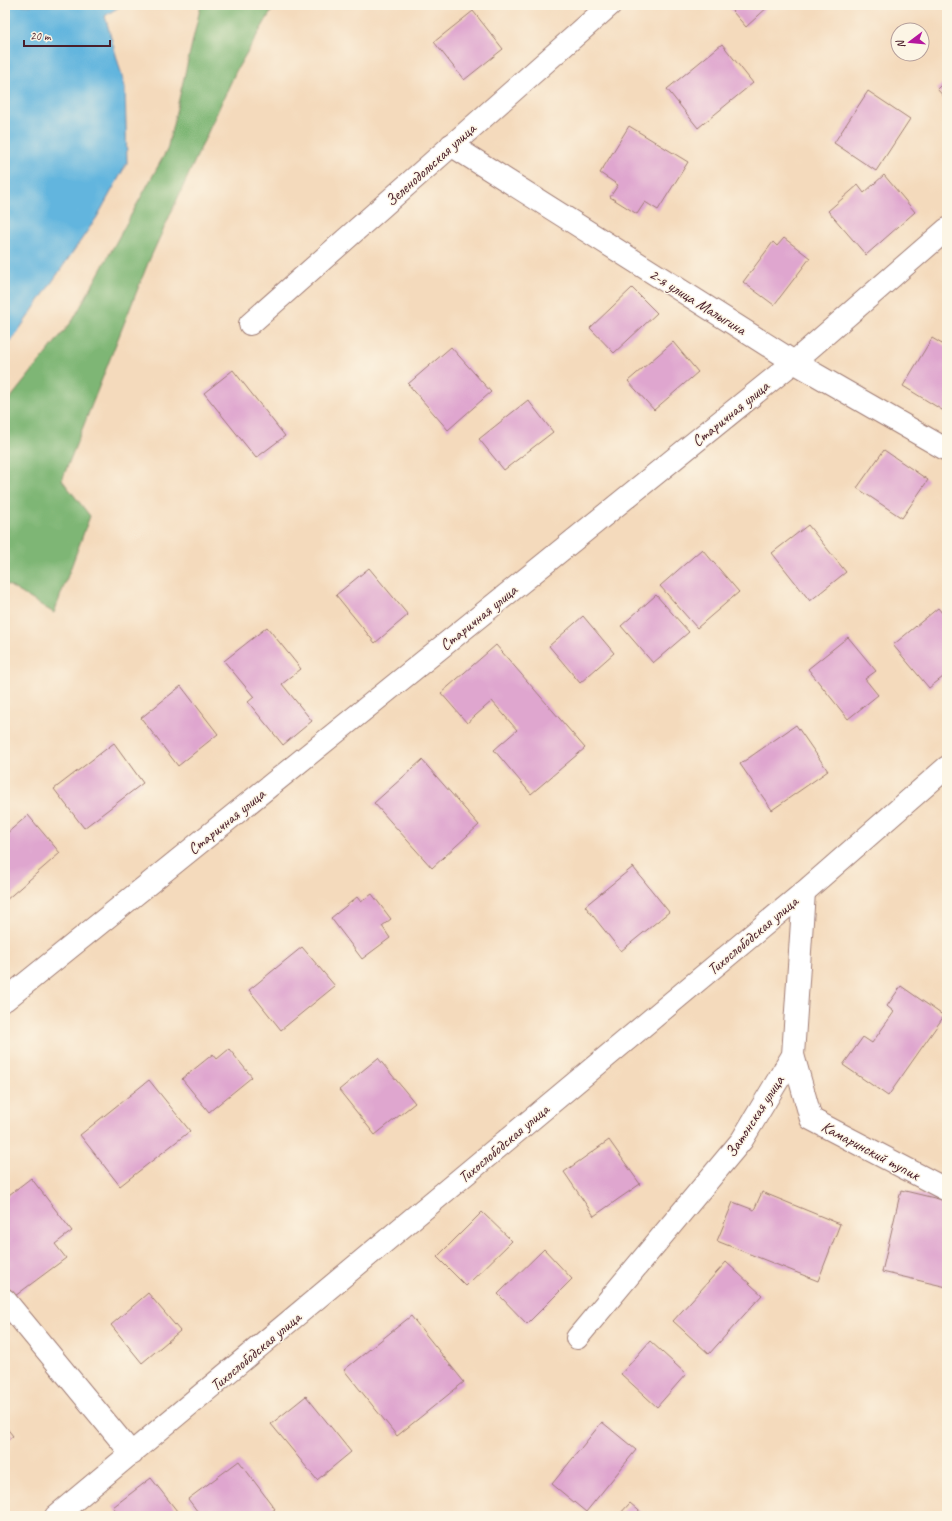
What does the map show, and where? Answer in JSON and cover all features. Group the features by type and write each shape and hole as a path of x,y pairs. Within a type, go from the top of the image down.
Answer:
{"street":[{"name":"Зеленодольская улица","path":"250,324 610,5"},
{"name":"2-я улица Малыгина","path":"452,145 794,362 947,450"},
{"name":"Старичная улица","path":"5,1000 794,362 947,229"},
{"name":"Тихослободская улица","path":"56,1516 804,892 947,767"},
{"name":"Затонская улица","path":"577,1338 742,1140 793,1055 804,892"},
{"name":"Камаринский тупик","path":"793,1055 811,1119 947,1190"},
{"path":"5,1300 132,1454"}],"green space":[{"path":"201,5 275,5 236,71 148,263 62,480 90,516 54,613 5,583 5,405 73,320 167,150"}],"water":[{"path":"5,5 122,5 105,16 125,87 127,163 97,217 5,350 5,228 7,222 5,215 5,114 7,107 5,104"}],"building":[{"path":"727,5 770,5 746,27"},
{"path":"473,11 503,49 464,80 434,42"},
{"path":"722,44 753,83 698,128 667,89"},
{"path":"947,79 947,100 937,89"},
{"path":"868,91 910,119 876,171 834,143"},
{"path":"629,126 688,162 658,210 645,202 637,214 610,197 618,185 600,173"},
{"path":"884,175 915,212 866,255 828,211 858,185 864,193"},
{"path":"784,238 810,258 774,305 743,282 773,242 777,246"},
{"path":"632,288 657,313 614,353 590,328"},
{"path":"932,338 947,347 947,413 903,386"},
{"path":"673,342 698,372 654,410 628,381"},
{"path":"451,347 491,392 448,430 408,384"},
{"path":"233,370 285,436 256,458 204,393"},
{"path":"528,400 553,432 504,470 479,439"},
{"path":"884,450 928,480 902,518 857,488"},
{"path":"808,525 846,572 810,601 772,553"},
{"path":"702,549 739,592 697,628 660,586"},
{"path":"369,568 408,615 375,643 336,595"},
{"path":"656,595 689,632 653,663 621,626"},
{"path":"938,608 947,619 947,682 943,677 929,688 893,645"},
{"path":"583,616 614,653 580,683 549,646"},
{"path":"267,627 301,669 282,684 312,721 283,745 248,702 254,697 224,661"},
{"path":"848,637 876,671 865,679 878,695 848,719 808,669"},
{"path":"496,645 585,748 531,794 494,750 517,730 492,701 467,723 441,693"},
{"path":"181,686 218,734 178,766 141,718"},
{"path":"796,725 828,771 772,810 740,764"},
{"path":"114,743 143,783 84,828 54,789"},
{"path":"422,760 479,825 432,868 374,803"},
{"path":"28,815 60,853 5,901 5,835"},
{"path":"633,867 669,912 621,951 585,906"},
{"path":"372,894 391,919 382,926 390,938 362,959 331,918 357,897 361,902"},
{"path":"302,947 335,986 281,1030 249,990"},
{"path":"901,986 944,1016 888,1096 843,1065 863,1037 872,1043 894,1012 887,1006"},
{"path":"229,1049 252,1077 209,1112 182,1079 213,1054 217,1059"},
{"path":"378,1058 415,1103 375,1135 339,1090"},
{"path":"149,1080 190,1131 120,1186 80,1135"},
{"path":"609,1140 640,1184 594,1216 564,1172"},
{"path":"31,1178 72,1231 55,1244 66,1258 15,1296 5,1283 5,1198"},
{"path":"901,1190 947,1201 947,1287 882,1272"},
{"path":"762,1192 840,1224 818,1281 717,1241 733,1202 754,1210"},
{"path":"482,1212 512,1241 466,1286 437,1257"},
{"path":"544,1249 572,1279 527,1324 498,1294"},
{"path":"726,1262 762,1295 709,1354 673,1321"},
{"path":"148,1293 180,1331 142,1363 111,1325"},
{"path":"411,1316 464,1382 397,1436 344,1370"},
{"path":"650,1341 686,1374 657,1407 621,1374"},
{"path":"306,1396 351,1452 317,1480 271,1424"},
{"path":"602,1422 636,1450 586,1512 552,1484"},
{"path":"5,1426 13,1436 5,1442"},
{"path":"239,1461 275,1509 266,1516 201,1516 188,1499"},
{"path":"151,1478 181,1516 120,1516 113,1507"},
{"path":"630,1503 645,1516 618,1516"}]}
